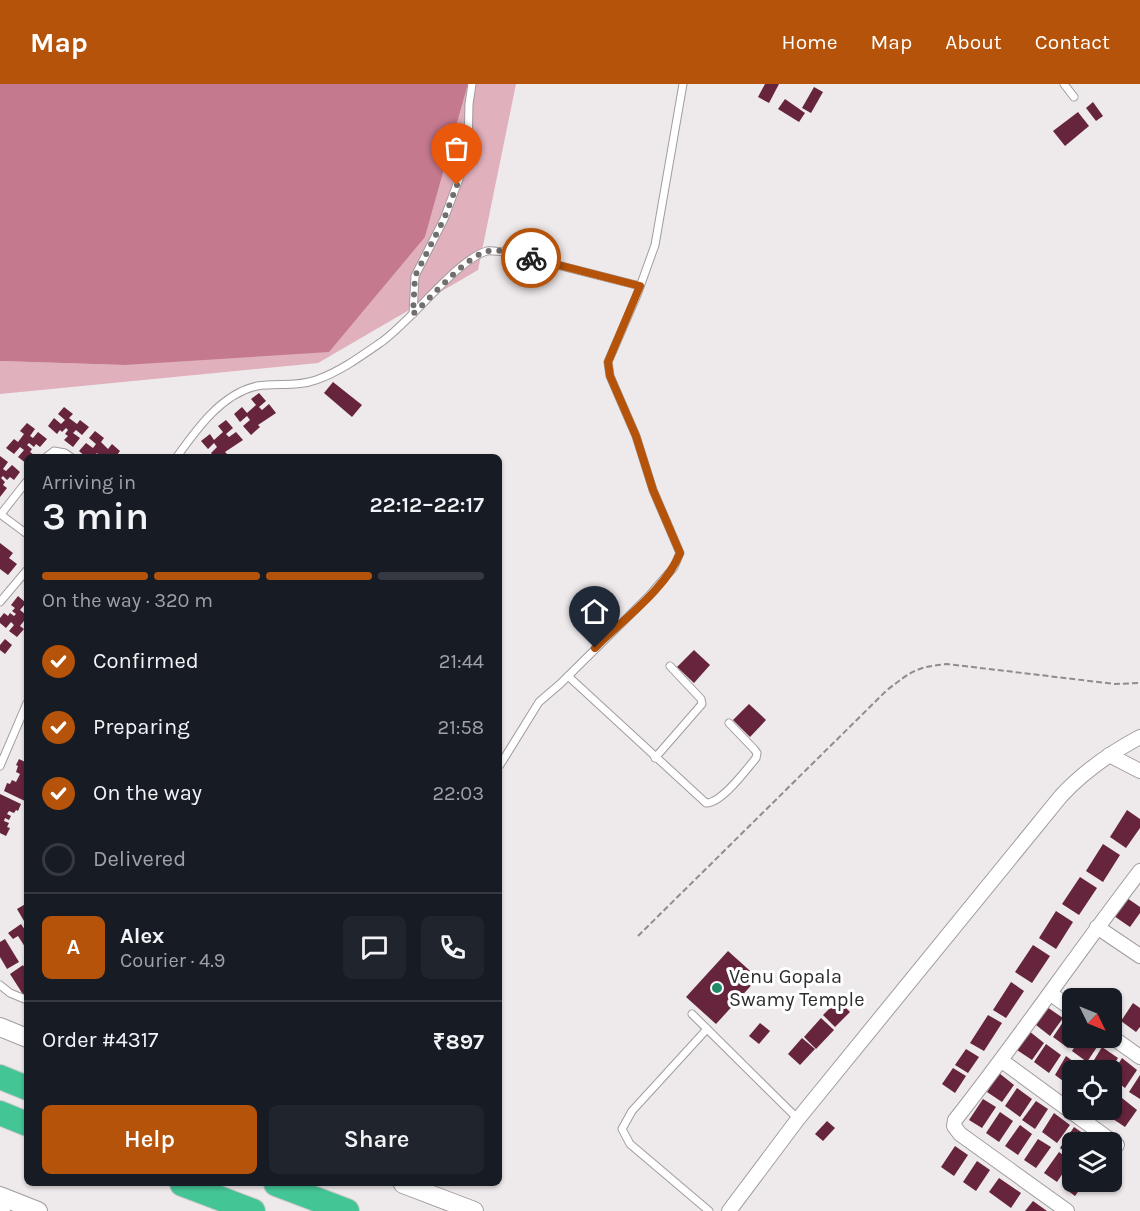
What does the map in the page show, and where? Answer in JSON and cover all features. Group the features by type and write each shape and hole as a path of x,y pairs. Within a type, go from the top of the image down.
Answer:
{"highway":[{"path":"0,1077 24,1087"},
{"path":"0,1113 24,1123"},
{"path":"187,1186 253,1211"},
{"path":"281,1186 347,1211"}],"main road":[{"path":"0,1027 24,1035"},
{"path":"408,1186 474,1211"},
{"path":"0,1196 38,1211"}],"street":[{"path":"729,1211 798,1119 1061,795 1080,776 1109,755 1140,737"},
{"path":"1109,755 1140,771"},
{"path":"1066,1211 960,1134 954,1126 955,1120 1002,1061 1097,927 1140,871"},
{"path":"1097,927 1140,956"},
{"path":"1051,994 1062,1002"},
{"path":"1122,1044 1140,1057"},
{"path":"1002,1061 1099,1132"}],"lane":[{"path":"413,314 415,276 444,219 468,149 472,84"},
{"path":"502,762 539,702 649,596 674,567 680,553 653,490 636,436 610,376 608,362 655,245 683,84"},
{"path":"1064,84 1074,98"},
{"path":"179,454 208,417 226,401 242,391 258,386 292,386 316,380 343,368 387,339 471,260 488,251 506,252 640,286"},
{"path":"50,454 54,451 66,454"},
{"path":"24,485 0,514 24,532"},
{"path":"0,602 24,574"},
{"path":"656,758 702,704 701,699 669,666"},
{"path":"568,676 706,803 716,801 756,758 757,753 754,749 729,723"},
{"path":"0,766 24,710"},
{"path":"0,748 10,744"},
{"path":"0,985 10,993 24,999"},
{"path":"692,1014 798,1119"},
{"path":"707,1029 632,1111 622,1129 630,1144 709,1211"}],"path":[{"path":"638,936 879,698 908,674 922,667 947,664 1115,684 1140,683"}],"shaded area":[{"path":"0,84 468,84 425,237 329,352 124,365 0,361"},
{"path":"468,84 516,84 478,270 318,363 0,394 0,361 124,365 425,237"}],"building":[{"path":"765,84 779,84 769,103 758,97"},
{"path":"814,87 823,92 811,113 802,108"},
{"path":"785,99 805,113 799,122 778,109"},
{"path":"1093,102 1103,116 1096,121 1086,108"},
{"path":"1078,112 1089,126 1065,146 1053,131"},
{"path":"333,382 362,405 352,417 324,393"},
{"path":"259,393 266,401 259,407 262,410 269,404 276,413 258,425 260,427 251,435 243,426 250,420 247,416 240,422 234,414 242,407 247,413 256,405 251,399"},
{"path":"64,407 73,414 69,418 77,424 80,420 89,427 82,435 76,430 73,433 80,438 73,447 64,440 68,436 65,434 68,430 66,428 57,434 48,426 54,418 61,424 65,420 58,414"},
{"path":"226,420 233,428 226,434 229,437 236,432 243,440 225,452 227,454 212,454 217,447 214,443 208,449 201,441 210,434 214,440 223,432 218,426"},
{"path":"27,423 35,429 30,436 33,438 38,432 47,439 40,447 36,444 34,447 29,443 27,445 32,449 30,452 33,454 24,454 24,462 18,457 24,450 20,447 14,454 6,448 14,439 18,442 24,434 20,431"},
{"path":"95,431 104,438 101,442 108,449 112,444 120,451 118,454 82,454 79,451 86,443 93,448 96,444 89,438"},
{"path":"0,456 8,462 3,469 6,471 12,465 20,472 14,480 10,477 7,480 3,476 1,478 5,482 3,485 7,488 0,497"},
{"path":"0,543 13,553 9,558 17,564 8,575 0,569"},
{"path":"18,596 24,601 20,610 24,613 24,621 20,626 24,629 17,637 9,631 14,625 11,622 6,628 0,623 0,618 4,613 8,616 10,613 14,616 16,614 12,611 15,608 11,605"},
{"path":"5,639 12,645 5,654 0,650 0,645"},
{"path":"694,650 710,665 694,683 677,667"},
{"path":"749,704 766,720 750,737 733,720"},
{"path":"19,759 24,762 24,801 4,791 7,783 10,784 12,780 16,782 20,774 16,772 18,766 16,765"},
{"path":"0,794 21,804 18,811 14,813 9,811 7,814 11,816 9,820 5,818 4,821 9,823 7,827 10,828 6,836 0,833"},
{"path":"1127,810 1140,819 1140,828 1126,848 1110,837"},
{"path":"1103,844 1120,855 1103,882 1086,871"},
{"path":"1080,877 1097,888 1079,915 1062,904"},
{"path":"1127,898 1140,907 1140,913 1130,927 1114,916"},
{"path":"24,905 24,921 17,909"},
{"path":"1056,911 1073,922 1056,949 1039,938"},
{"path":"21,924 24,928 24,945 18,936 13,939 8,933"},
{"path":"5,939 19,962 7,969 0,957 0,942"},
{"path":"1033,945 1050,956 1032,983 1015,972"},
{"path":"728,951 758,978 716,1024 686,997"},
{"path":"23,965 24,996 10,974"},
{"path":"1011,982 1024,991 1006,1018 993,1010"},
{"path":"838,1000 850,1012 835,1027 823,1015"},
{"path":"1133,1003 1140,1008 1140,1027 1136,1032 1122,1020"},
{"path":"1047,1007 1062,1017 1050,1036 1036,1025"},
{"path":"988,1015 1002,1023 984,1051 970,1043"},
{"path":"821,1018 834,1030 816,1049 804,1037"},
{"path":"760,1023 770,1031 759,1044 749,1036"},
{"path":"1062,1024 1062,1044 1053,1037"},
{"path":"1029,1031 1044,1043 1032,1060 1017,1050"},
{"path":"802,1038 815,1049 800,1065 788,1054"},
{"path":"1046,1044 1061,1055 1049,1073 1034,1062"},
{"path":"1074,1048 1096,1048 1088,1060 1084,1060 1072,1051"},
{"path":"1101,1048 1118,1058 1117,1060 1094,1060"},
{"path":"966,1049 979,1057 968,1073 955,1065"},
{"path":"1122,1058 1137,1070 1125,1088 1122,1086"},
{"path":"1062,1063 1062,1080 1055,1075"},
{"path":"953,1068 966,1076 955,1093 942,1084"},
{"path":"999,1073 1014,1085 1002,1102 987,1092"},
{"path":"1140,1075 1140,1099 1129,1092"},
{"path":"1017,1088 1032,1099 1020,1117 1005,1106"},
{"path":"1122,1098 1137,1110 1125,1127 1114,1120 1122,1120"},
{"path":"983,1099 996,1107 982,1128 969,1120"},
{"path":"1036,1101 1048,1109 1035,1129 1022,1120"},
{"path":"1000,1112 1013,1121 999,1142 986,1133"},
{"path":"1054,1113 1070,1125 1065,1132 1062,1132 1057,1143 1042,1132"},
{"path":"827,1121 835,1128 823,1141 815,1134"},
{"path":"1020,1125 1032,1134 1018,1155 1005,1146"},
{"path":"1074,1127 1081,1132 1071,1132"},
{"path":"1038,1139 1051,1147 1036,1168 1024,1160"},
{"path":"955,1146 968,1155 954,1176 941,1167"},
{"path":"1059,1152 1062,1154 1062,1174 1057,1182 1044,1173"},
{"path":"977,1161 990,1170 976,1191 963,1182"},
{"path":"999,1178 1021,1193 1011,1208 989,1192"},
{"path":"1033,1201 1047,1211 1025,1211"}],"way so far":[{"path":"457,185 444,219 415,276 413,314 471,260 488,251 506,252 531,258"}],"place":[{"name":"Venu Gopala Swamy Temple","path":"717,988"}],"route":[{"path":"531,258 640,286 608,362 610,376 636,436 653,490 680,553 674,567 649,596 595,648"}]}
